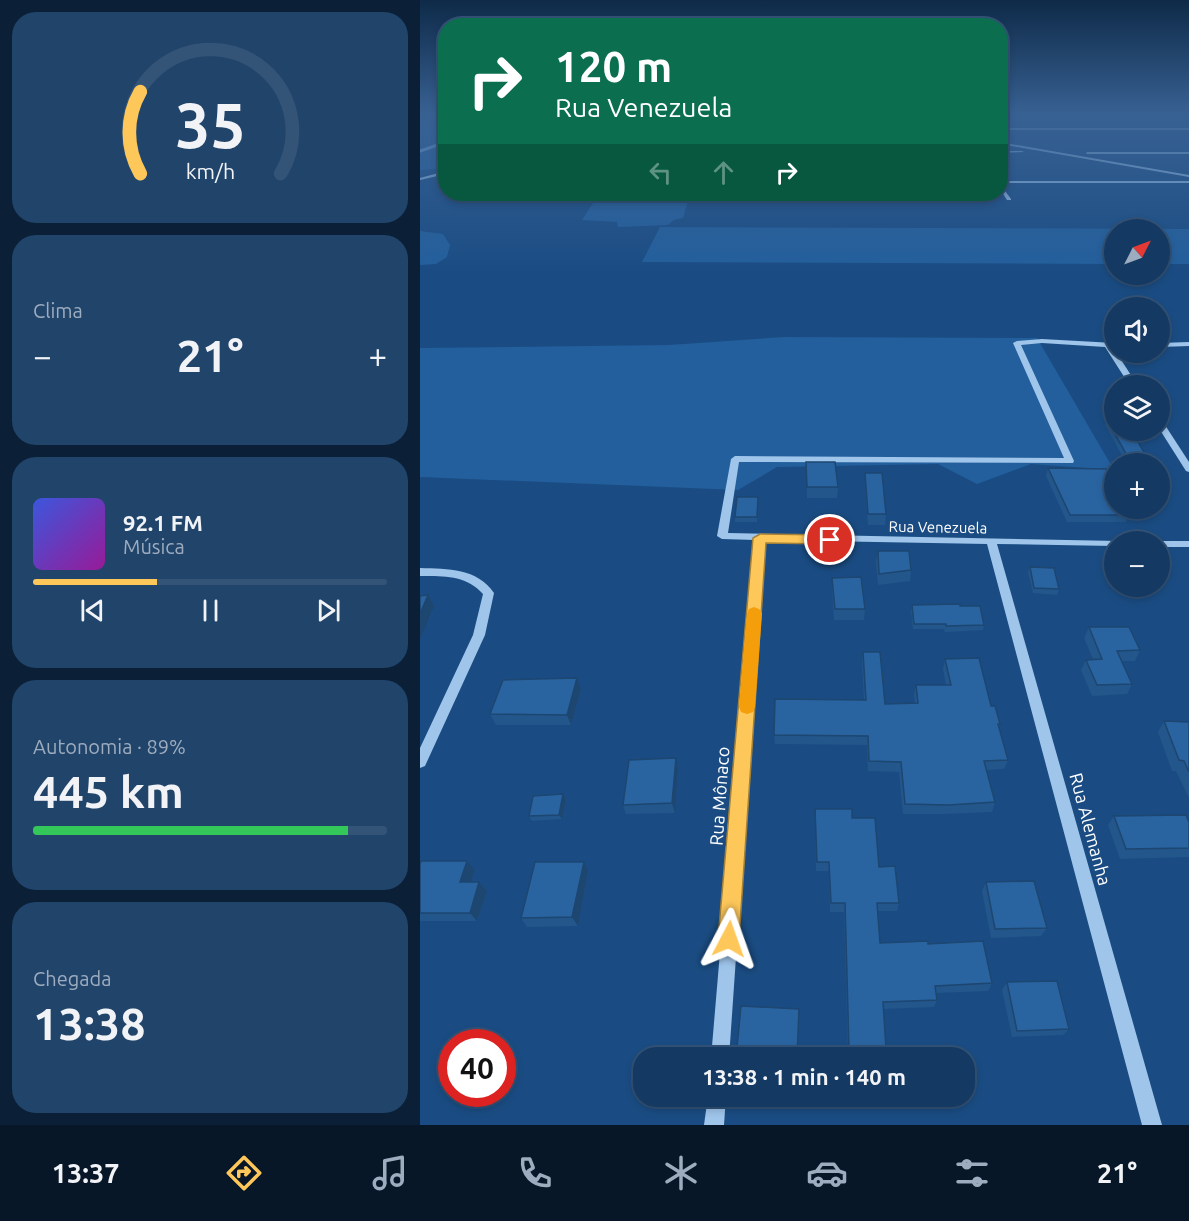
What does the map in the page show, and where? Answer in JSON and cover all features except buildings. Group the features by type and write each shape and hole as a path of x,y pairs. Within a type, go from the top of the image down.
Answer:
{"street":[{"path":"1141,168 1189,176"},
{"path":"420,180 438,174"},
{"path":"420,180 437,181"},
{"path":"1008,184 1189,182"},
{"name":"Rua Venezuela","path":"1104,345 1042,341 1017,343 1070,461 735,459 722,536 992,543 1104,543"},
{"path":"1170,345 1189,344"},
{"path":"1170,440 1189,469"},
{"name":"Rua Mônaco","path":"721,1047 760,538"},
{"name":"Rua Alemanha","path":"992,543 1152,1125"},
{"path":"1170,544 1189,544"},
{"path":"420,572 466,575 480,581 489,593 479,635 420,762"},
{"path":"714,1125 716,1107"}],"shaded area":[{"path":"420,168 438,168 438,169 420,170"},
{"path":"594,201 688,201 683,218 674,220 668,225 618,227 617,222 582,220"},
{"path":"660,227 1104,229 1104,264 642,262"},
{"path":"1170,229 1189,229 1189,264 1170,264"},
{"path":"420,231 443,234 450,245 447,257 436,264 420,265"},
{"path":"784,337 1037,338 1104,453 1104,469 1031,464 977,484 938,464 777,467 738,490 420,477 420,348 669,345"}],"slow traffic":[{"path":"747,707 754,613"}],"route":[{"path":"729,939 760,538 830,540"}]}
